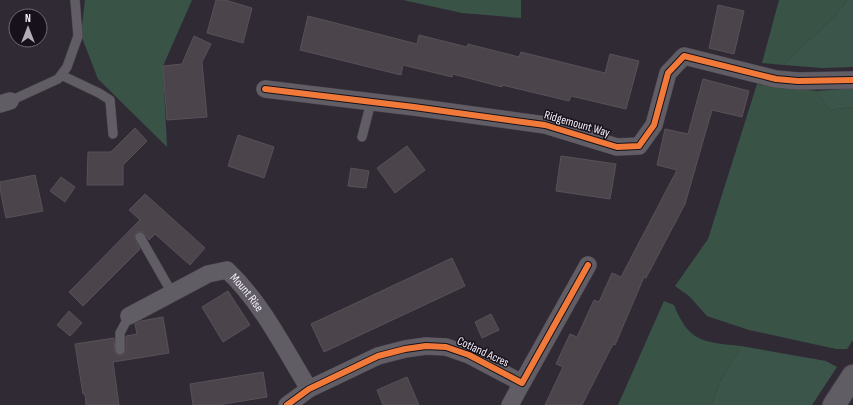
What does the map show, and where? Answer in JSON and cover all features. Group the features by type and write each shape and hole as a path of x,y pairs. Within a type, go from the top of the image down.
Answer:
{"street":[{"name":"Ridgemount Way","path":"265,89 544,125 617,147 639,146 654,125 668,73 684,56 776,79 853,80"},
{"path":"510,405 588,265"},
{"name":"Mount Rise","path":"128,316 208,274 227,270 242,285 267,320 309,389"},
{"name":"Cotland Acres","path":"287,405 309,389 378,356 426,346 446,347 469,355 522,383"},
{"path":"834,405 853,376"}],"lane":[{"path":"5,102 58,79 61,76 78,36 75,0"},
{"path":"61,76 110,100 112,134"},
{"path":"362,137 371,102"},
{"path":"140,237 172,293"},
{"path":"120,350 120,333 128,316"}],"green space":[{"path":"85,0 192,0 163,66 167,147 98,79 81,35"},
{"path":"403,0 521,0 521,18 462,13"},
{"path":"779,0 847,0 835,16 784,65 762,63"},
{"path":"847,0 853,0 853,67 822,68 784,65 835,16"},
{"path":"757,84 817,91 829,110 853,107 853,340 847,349 836,349 749,330 707,316 689,296 675,286 708,239"},
{"path":"853,88 853,107 829,110 817,91"},
{"path":"664,301 674,305 680,318 692,334 707,341 741,346 720,382 711,405 618,405"},
{"path":"741,346 826,361 837,367 812,405 711,405 720,382"}],"building":[{"path":"216,0 225,0 252,8 243,43 207,33"},
{"path":"718,5 744,11 734,54 709,48"},
{"path":"308,16 417,44 419,35 467,47 468,44 519,57 521,52 605,73 610,54 639,61 626,109 571,96 569,101 502,85 502,87 453,74 452,77 403,65 401,75 300,50"},
{"path":"194,36 211,44 202,62 207,117 167,120 163,66 182,64"},
{"path":"703,79 749,91 742,117 712,110 685,204 646,278 644,277 615,345 613,344 582,405 545,405 563,367 556,364 570,334 577,337 594,300 599,302 612,273 621,277 677,170 657,165 665,129 688,134"},
{"path":"135,128 147,141 123,165 123,185 87,185 88,152 111,152"},
{"path":"238,135 274,147 264,178 228,166"},
{"path":"407,146 425,170 395,193 377,168"},
{"path":"561,156 616,164 610,199 556,191"},
{"path":"351,168 369,171 366,188 348,186"},
{"path":"35,175 43,211 6,218 0,182"},
{"path":"61,177 75,187 65,202 50,191"},
{"path":"145,194 205,248 190,265 155,234 149,240 143,232 137,232 134,237 140,249 83,306 69,292 140,220 129,210"},
{"path":"452,258 465,286 324,352 311,324"},
{"path":"228,291 250,325 223,342 202,307"},
{"path":"69,311 82,323 70,336 57,325"},
{"path":"491,314 499,330 482,338 475,322"},
{"path":"163,317 169,353 113,362 119,405 86,405 75,344 114,338 115,353 117,355 123,355 126,350 126,336 137,334 135,324 141,321"},
{"path":"263,372 267,397 218,405 193,405 190,384"},
{"path":"407,377 419,405 383,405 377,390"}],"cycle path":[{"path":"265,89 545,125 617,147 639,146 654,125 668,73 684,56 776,79 798,81 853,80"},
{"path":"287,405 309,389 378,356 405,349 426,346 446,347 469,355 522,383 588,265"}]}
